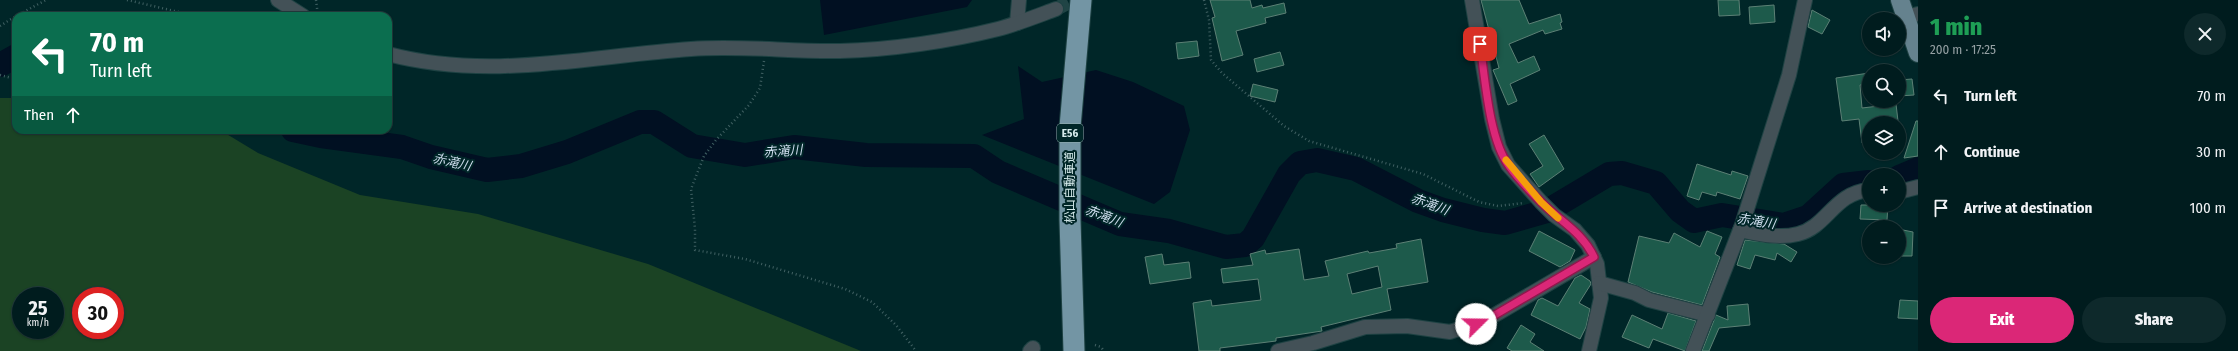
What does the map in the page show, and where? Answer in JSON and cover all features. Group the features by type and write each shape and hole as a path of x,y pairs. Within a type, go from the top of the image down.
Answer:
{"highway":[{"name":"松山自動車道","path":"1074,351 1070,220 1070,127 1081,0"},
{"path":"1072,306 1087,348"}],"main road":[{"path":"1900,0 1912,16 1918,54"}],"street":[{"path":"278,0 297,12"},
{"path":"1017,23 1019,0"},
{"path":"1472,0 1492,119 1499,147 1508,165 1554,215 1575,230 1588,245 1598,264 1601,298 1598,317 1589,351"},
{"path":"1693,351 1741,228 1790,75 1805,0"},
{"path":"392,55 417,62 491,68 566,63 631,54 693,49 841,51 936,42 999,29 1056,9"},
{"path":"1906,191 1918,188"},
{"path":"1741,228 1769,236 1799,234 1813,226 1842,199 1854,193 1862,191"},
{"path":"1278,351 1313,343 1365,327 1407,326 1450,332 1488,319 1594,257"},
{"path":"1599,283 1649,300 1708,315"}],"path":[{"path":"24,12 46,0"},
{"path":"127,0 179,12"},
{"path":"316,0 318,12"},
{"path":"1204,0 1209,20 1211,60 1222,73 1284,126 1309,140 1423,174 1479,202 1498,206 1541,202"},
{"path":"0,26 12,18"},
{"path":"766,50 760,88 749,106 716,140 704,156 691,189 695,229 695,250 745,259 845,290 872,302 896,325 916,351"},
{"path":"0,76 12,78"},
{"path":"1087,348 1101,347 1104,351"}],"green space":[{"path":"0,98 12,98 12,134 227,134 258,153 360,195 478,214 648,264 861,351 0,351"}],"water":[{"path":"820,0 972,0 967,7 824,35"},
{"path":"1018,66 1042,82 1096,70 1133,82 1184,106 1190,130 1170,192 1154,204 982,135 1024,119"}],"building":[{"path":"1210,0 1250,0 1252,8 1262,5 1263,8 1284,3 1286,13 1265,18 1266,23 1236,31 1243,55 1222,61 1212,18 1215,17"},
{"path":"1481,0 1519,0 1529,24 1560,14 1562,29 1545,34 1543,30 1509,44 1518,63 1534,56 1540,70 1510,84 1517,101 1508,105 1493,70 1499,68"},
{"path":"1718,0 1739,0 1740,15 1719,16"},
{"path":"1774,5 1775,22 1750,24 1749,7"},
{"path":"1812,10 1830,20 1822,34 1808,27"},
{"path":"1197,41 1199,56 1178,59 1176,43"},
{"path":"1280,52 1284,65 1257,72 1254,59"},
{"path":"1862,74 1862,85 1860,85 1862,108 1896,108 1897,116 1862,116 1862,143 1859,119 1842,121 1836,78"},
{"path":"1906,79 1912,79 1914,95 1906,96"},
{"path":"1253,84 1278,90 1275,102 1250,96"},
{"path":"1916,121 1918,121 1918,156 1906,158 1906,152"},
{"path":"1544,135 1564,169 1539,187 1530,174 1543,166 1529,144"},
{"path":"1697,164 1731,175 1732,171 1748,176 1740,199 1717,192 1716,196 1702,192 1699,200 1687,196"},
{"path":"1861,205 1862,212 1888,212 1887,220 1860,219"},
{"path":"1539,231 1575,250 1570,261 1560,267 1529,251"},
{"path":"1707,231 1722,237 1715,254 1720,257 1702,305 1652,292 1628,282 1639,236 1669,243 1674,233 1700,247"},
{"path":"1906,231 1913,232 1912,256 1906,256"},
{"path":"1421,239 1428,282 1387,289 1391,310 1321,327 1322,331 1276,338 1276,341 1220,348 1220,351 1199,351 1193,303 1211,300 1212,306 1261,300 1258,279 1223,283 1221,269 1253,265 1250,254 1265,250 1266,254 1299,249 1304,280 1329,276 1325,261 1368,251 1369,253 1397,248 1396,244","holes":["1378,266 1382,287 1352,294 1347,274"]},
{"path":"1745,240 1784,244 1797,252 1791,262 1777,253 1775,260 1755,255 1750,269 1737,265"},
{"path":"1162,254 1164,265 1189,262 1191,278 1150,284 1145,257"},
{"path":"1581,275 1590,281 1591,284 1579,303 1590,309 1586,327 1580,339 1531,315 1538,300 1542,298 1558,306 1575,278"},
{"path":"1900,300 1918,301 1918,319 1898,318"},
{"path":"1748,304 1750,325 1719,328 1709,351 1702,351 1716,315 1728,320 1727,306"},
{"path":"1668,313 1696,321 1685,351 1653,339 1649,348 1622,337 1632,315 1662,329"},
{"path":"1521,325 1535,334 1530,342 1544,351 1512,351 1507,348"}],"waterway":[{"name":"赤滝川","path":"0,65 12,58"},
{"name":"赤滝川","path":"312,134 402,147 431,157 487,170 521,166 567,152 640,122 654,122 692,146 745,155 794,147 866,155 974,156 998,172 1120,224 1169,231 1226,247 1245,245 1253,238 1289,174 1300,163 1317,160 1356,169 1418,201 1443,210 1483,220 1505,223 1547,211 1609,174 1622,173 1656,183 1680,211 1694,221 1722,215 1784,225 1808,217 1843,185 1862,183"},
{"name":"赤滝川","path":"1906,174 1918,169"}],"tunnel":[{"path":"1056,9 1073,0"}],"slow traffic":[{"path":"1506,160 1508,165 1541,202 1558,218"}],"route":[{"path":"1476,324 1488,319 1594,257 1588,245 1575,230 1554,215 1508,165 1499,147 1492,119 1480,44"}]}
